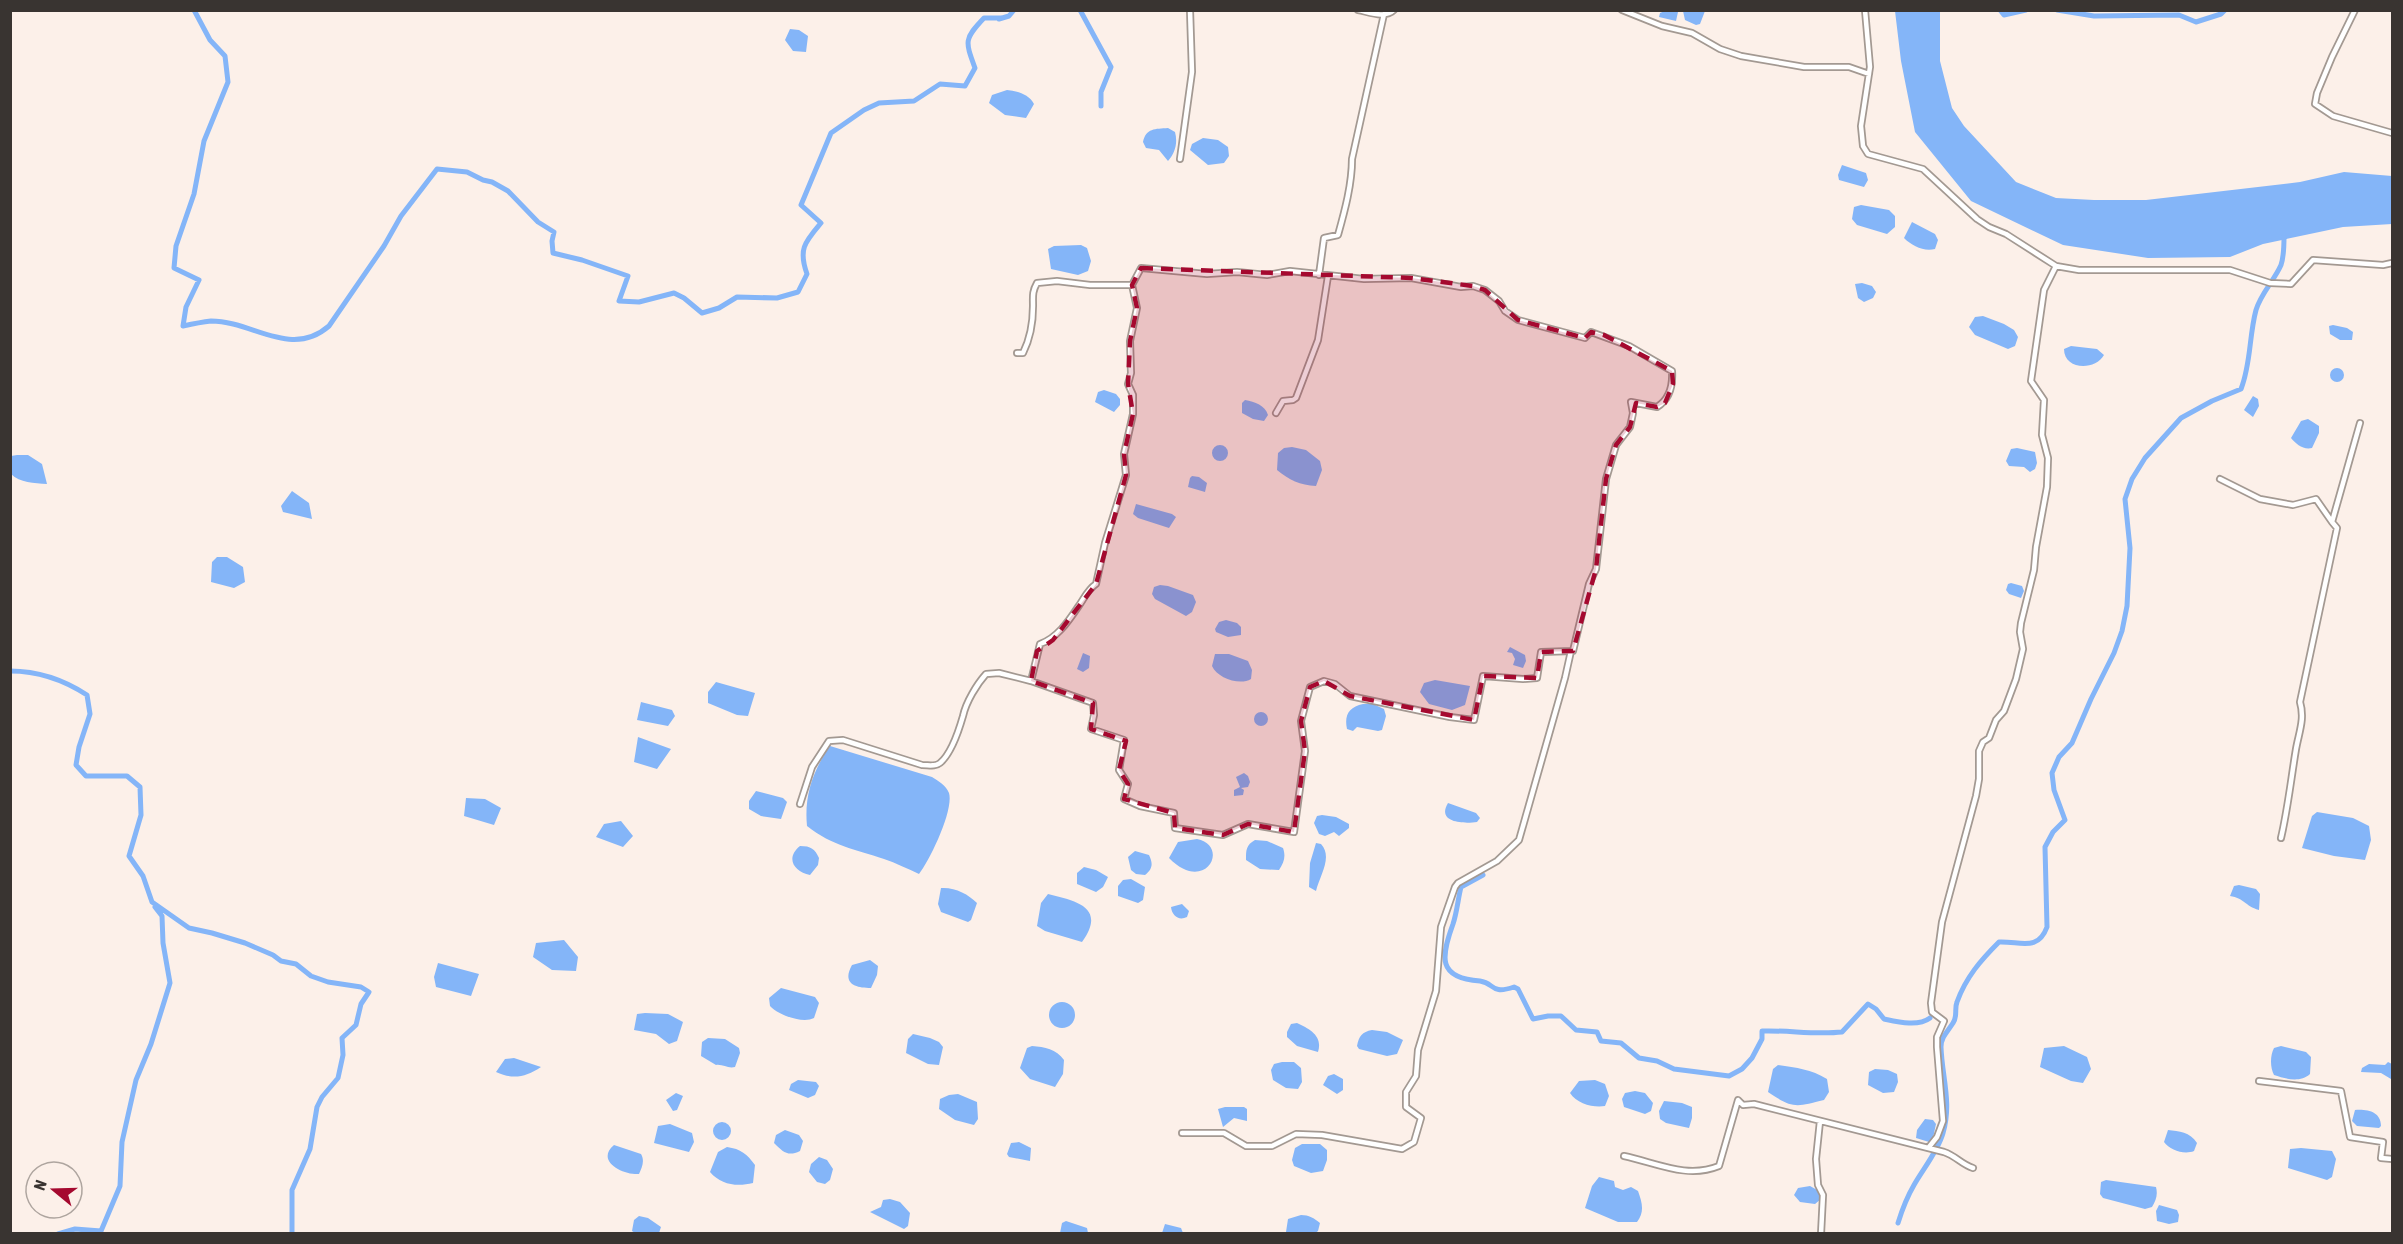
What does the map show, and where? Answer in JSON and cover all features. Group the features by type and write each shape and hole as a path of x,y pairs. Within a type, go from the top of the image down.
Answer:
{"street":[{"path":"1180,159 1192,72 1190,10"},
{"path":"1358,10 1384,14 1390,14 1394,10"},
{"path":"1622,10 1662,26 1692,33 1720,49 1741,56 1804,67 1849,68 1869,74"},
{"path":"1865,10 1869,74 1861,126 1863,146 1868,154 1923,169 1977,219 2006,234 2056,266 2079,270 2230,270 2270,283 2291,284 2313,260 2383,265 2392,263"},
{"path":"2355,10 2332,57 2315,104 2333,116 2392,133"},
{"path":"1319,275 1324,238 1338,235 1343,215 1352,171 1352,159 1384,14"},
{"path":"1929,1147 1938,1137 1943,1121 1937,1037 1944,1021 1932,1012 1931,1004 1942,922 1976,796 1979,779 1979,751 1983,742 1989,738 1996,720 2004,711 2023,649 2021,623 2034,570 2044,506 2048,458 2042,435 2044,400 2031,381 2044,290 2056,266"},
{"path":"1031,681 1040,644 1053,639 1077,609 1089,589 1096,584 1105,543 1126,475 1124,454 1133,414 1133,395 1128,384 1131,373 1130,340 1136,322 1137,308 1132,285 1141,268 1196,273 1237,272 1267,275 1290,272 1384,280 1411,278 1473,286 1485,290 1498,301 1505,311 1518,320 1585,338 1591,332 1604,335 1672,371 1673,384 1665,402 1657,407 1631,402 1634,413 1630,427 1616,445 1606,479 1596,569 1588,584 1573,651 1571,651 1519,840 1497,861 1458,883 1448,908 1442,927 1436,991 1418,1050 1416,1076 1406,1092 1406,1107 1421,1118 1414,1142 1402,1149 1322,1135 1296,1134 1272,1146 1246,1146 1224,1133 1182,1133"},
{"path":"1276,412 1283,400 1296,398 1313,355 1328,276"},
{"path":"1017,353 1023,353 1028,344 1033,306 1032,292 1037,283 1057,281 1090,285 1132,285"},
{"path":"2332,522 2360,423"},
{"path":"2220,479 2260,499 2293,505 2316,499 2337,528 2300,702 2304,713 2296,750 2288,811 2281,838"},
{"path":"800,804 812,767 829,741 843,740 922,765 935,766 942,762 953,742 966,707 980,682 986,674 999,673 1031,681 1093,703 1094,716 1090,729 1124,740 1119,770 1128,784 1124,799 1140,806 1174,813 1174,828 1223,835 1248,824 1294,832 1305,751 1301,721 1310,687 1324,681 1335,684 1350,696 1474,720 1483,676 1537,678 1541,652 1571,651"},
{"path":"2259,1081 2341,1092 2350,1137 2383,1142 2382,1158 2392,1159"},
{"path":"1624,1156 1659,1164 1676,1171 1707,1171 1719,1166 1738,1100 1743,1105 1754,1104 1929,1147 1956,1156 1961,1164 1973,1168"},
{"path":"1820,1121 1816,1158 1818,1185 1823,1195 1821,1233"}],"highlighted area":[{"path":"1141,268 1411,278 1473,286 1485,290 1518,320 1585,338 1591,332 1604,335 1672,371 1673,384 1665,403 1657,407 1636,403 1630,427 1616,445 1606,479 1596,569 1573,651 1541,652 1537,678 1483,676 1474,720 1350,696 1324,681 1310,687 1301,721 1305,751 1294,832 1248,824 1223,835 1175,828 1174,813 1124,799 1128,784 1119,770 1126,741 1091,729 1093,703 1031,681 1037,651 1053,640 1096,584 1126,475 1124,454 1133,414 1128,384 1130,341 1137,308 1132,285"}],"water":[{"path":"1667,10 1678,12 1676,21 1659,17 1660,13"},
{"path":"1683,11 1705,11 1700,24 1696,25 1685,20"},
{"path":"1895,11 1940,11 1940,61 1952,108 1964,126 2016,182 2056,198 2146,200 2300,182 2344,172 2392,176 2392,224 2343,227 2263,244 2230,257 2148,258 2063,245 1971,201 1915,132 1901,61"},
{"path":"790,29 799,30 808,36 806,52 793,51 785,40"},
{"path":"1007,90 1022,94 1032,101 1034,104 1026,118 1005,115 989,103 992,95"},
{"path":"1168,128 1175,132 1176,144 1168,161 1159,150 1146,148 1143,142 1149,132"},
{"path":"1203,138 1218,140 1228,147 1229,156 1224,163 1208,165 1190,150 1192,144"},
{"path":"1842,165 1866,173 1868,180 1864,187 1839,180 1838,175"},
{"path":"1861,205 1889,210 1895,216 1895,227 1887,234 1857,225 1852,219 1854,207"},
{"path":"1912,222 1935,234 1938,240 1935,249 1918,248 1904,238"},
{"path":"1081,245 1087,248 1091,261 1088,271 1078,275 1051,269 1048,249 1054,246"},
{"path":"1862,283 1872,286 1876,292 1873,298 1864,302 1858,298 1855,284"},
{"path":"1983,316 2014,330 2018,337 2015,346 2008,349 1975,335 1969,327 1975,317"},
{"path":"2333,325 2353,332 2352,340 2340,340 2330,334 2329,326"},
{"path":"2071,346 2097,349 2104,355 2094,364 2081,366 2069,361 2065,356 2064,349"},
{"path":"2337,368 2342,370 2344,375 2342,380 2337,382 2332,380 2330,375 2332,370"},
{"path":"1104,390 1116,394 1120,399 1120,405 1114,412 1095,402 1098,392"},
{"path":"2253,396 2258,399 2259,406 2253,417 2244,410"},
{"path":"1245,400 1265,409 1268,415 1264,421 1253,419 1242,413 1242,403"},
{"path":"2308,419 2319,426 2319,433 2312,448 2300,446 2291,438 2301,421"},
{"path":"1220,445 1226,447 1228,453 1226,459 1220,461 1214,459 1212,453 1214,447"},
{"path":"1284,448 1306,450 1320,461 1322,470 1316,486 1295,481 1277,470 1278,453"},
{"path":"2011,449 2035,452 2037,463 2035,469 2030,472 2024,467 2009,466 2006,461"},
{"path":"28,455 42,464 47,484 23,481 11,474 11,456"},
{"path":"1192,476 1199,477 1207,483 1205,492 1188,487"},
{"path":"292,491 309,503 312,519 283,512 281,506"},
{"path":"1136,504 1176,517 1169,528 1138,518 1133,514"},
{"path":"217,557 227,557 243,567 245,582 234,588 211,582 212,562"},
{"path":"2008,584 2022,586 2024,591 2021,598 2009,594 2006,590"},
{"path":"1160,585 1193,595 1196,602 1192,612 1186,616 1155,599 1152,594 1154,587"},
{"path":"1226,620 1237,623 1241,627 1241,635 1228,637 1216,632 1215,629 1219,622"},
{"path":"1510,647 1525,655 1526,661 1523,668 1513,665 1515,659 1512,653 1507,652"},
{"path":"1083,653 1090,656 1089,668 1083,672 1077,669"},
{"path":"1215,654 1229,654 1248,661 1252,670 1251,679 1241,682 1229,680 1219,674 1212,666"},
{"path":"1435,680 1470,686 1465,705 1452,710 1429,704 1420,692 1424,683"},
{"path":"716,682 755,693 748,716 737,715 708,703 708,692"},
{"path":"641,702 672,710 675,716 668,726 637,720"},
{"path":"1373,704 1384,709 1386,716 1382,730 1357,727 1353,731 1347,729 1346,720 1349,712 1354,707"},
{"path":"1258,712 1264,712 1268,719 1264,726 1258,726 1254,722 1254,716"},
{"path":"638,737 671,749 657,769 634,762"},
{"path":"830,746 932,777 946,788 950,801 945,822 935,847 919,874 835,843 807,826 808,794 814,774"},
{"path":"1244,773 1250,782 1248,787 1241,788 1244,790 1243,795 1234,796 1234,790 1240,787 1236,777"},
{"path":"756,791 783,798 787,802 781,819 761,816 749,809 749,801"},
{"path":"466,798 485,799 501,808 494,825 464,816"},
{"path":"1448,803 1476,813 1480,818 1477,822 1472,823 1453,821 1446,815 1445,810"},
{"path":"2317,812 2353,818 2369,826 2371,840 2365,860 2334,856 2302,848 2312,816"},
{"path":"1317,816 1336,817 1349,824 1349,828 1339,836 1334,832 1325,836 1319,834 1314,823"},
{"path":"621,821 633,836 623,847 596,837 604,824"},
{"path":"1197,839 1207,843 1212,850 1213,858 1203,870 1193,872 1182,868 1169,858 1178,842"},
{"path":"1255,840 1267,841 1283,848 1284,859 1279,870 1260,869 1246,860 1247,848"},
{"path":"1316,843 1321,844 1324,849 1326,860 1316,891 1309,887 1310,863"},
{"path":"800,846 812,849 819,858 818,865 810,875 800,871 793,864 793,855"},
{"path":"1135,851 1149,855 1151,868 1145,875 1136,874 1131,870 1128,857"},
{"path":"1084,867 1096,870 1108,877 1103,887 1096,892 1077,884 1077,873"},
{"path":"1131,879 1145,887 1143,900 1138,903 1118,896 1118,886 1123,880"},
{"path":"2234,886 2256,889 2260,894 2259,910 2230,896"},
{"path":"941,888 961,892 977,903 971,920 968,922 941,912 938,904"},
{"path":"1048,894 1078,903 1090,913 1089,930 1082,942 1045,931 1037,926 1041,903"},
{"path":"1182,904 1189,911 1187,917 1179,918 1174,915 1171,907"},
{"path":"564,940 578,957 576,971 552,970 533,957 536,943"},
{"path":"870,960 878,966 871,988 859,987 851,983 848,976 852,965"},
{"path":"438,963 479,974 471,996 436,987 434,977"},
{"path":"781,988 815,997 819,1003 814,1018 804,1020 791,1018 770,1006 769,998"},
{"path":"1062,1002 1071,1006 1075,1015 1071,1024 1062,1028 1053,1024 1049,1015 1053,1006"},
{"path":"637,1014 668,1014 683,1022 677,1041 669,1044 656,1034 634,1030"},
{"path":"1297,1023 1317,1037 1318,1052 1297,1046 1287,1037 1291,1024"},
{"path":"1372,1030 1387,1032 1403,1040 1397,1054 1387,1056 1359,1049 1357,1046 1360,1037 1363,1033"},
{"path":"913,1034 939,1042 943,1047 939,1065 928,1064 906,1053 908,1039"},
{"path":"708,1038 725,1039 739,1048 740,1053 735,1067 716,1065 701,1056 702,1042"},
{"path":"1032,1046 1050,1049 1064,1060 1063,1074 1055,1087 1030,1079 1020,1068 1027,1048"},
{"path":"2064,1046 2087,1057 2091,1069 2083,1083 2071,1081 2040,1067 2044,1048"},
{"path":"2281,1046 2306,1052 2311,1057 2310,1074 2302,1079 2288,1079 2274,1075 2271,1065 2272,1054 2274,1048"},
{"path":"514,1058 541,1067 519,1076 508,1076 496,1072 505,1059"},
{"path":"1294,1062 1301,1068 1302,1082 1298,1089 1286,1088 1273,1080 1271,1070 1274,1064"},
{"path":"2388,1062 2392,1064 2391,1079 2381,1073 2361,1072 2362,1068 2369,1064 2385,1065"},
{"path":"1778,1065 1809,1071 1827,1079 1829,1092 1824,1100 1795,1105 1768,1092 1773,1069"},
{"path":"1875,1069 1888,1070 1897,1074 1898,1082 1894,1092 1883,1093 1868,1085 1869,1072"},
{"path":"1334,1074 1343,1079 1343,1090 1337,1094 1323,1085 1328,1076"},
{"path":"798,1080 816,1082 819,1086 815,1095 808,1098 789,1090 791,1084"},
{"path":"1595,1080 1605,1084 1609,1096 1605,1106 1586,1104 1577,1100 1570,1093 1579,1081"},
{"path":"1635,1091 1645,1093 1653,1103 1651,1111 1645,1114 1624,1107 1622,1099 1625,1093"},
{"path":"676,1093 683,1096 677,1110 673,1111 666,1100"},
{"path":"958,1094 977,1102 978,1119 974,1125 955,1120 939,1109 940,1099"},
{"path":"1664,1101 1682,1103 1692,1107 1689,1128 1666,1123 1660,1119 1659,1111"},
{"path":"1244,1107 1247,1109 1247,1121 1234,1118 1223,1127 1218,1109"},
{"path":"2355,1110 2373,1112 2379,1117 2381,1126 2379,1128 2357,1126 2352,1121"},
{"path":"1925,1119 1933,1120 1936,1124 1933,1138 1929,1142 1916,1138 1917,1130"},
{"path":"718,1122 726,1122 731,1127 729,1138 718,1140 713,1135 713,1127"},
{"path":"670,1124 692,1133 694,1142 689,1152 654,1143 658,1126"},
{"path":"785,1130 799,1135 803,1141 800,1151 792,1154 786,1153 774,1143 776,1135"},
{"path":"2168,1130 2191,1136 2197,1143 2194,1151 2182,1152 2167,1145 2164,1142"},
{"path":"1019,1142 1031,1148 1030,1161 1009,1157 1007,1154 1011,1143"},
{"path":"1302,1144 1320,1144 1327,1150 1327,1160 1323,1171 1311,1173 1294,1166 1292,1160 1295,1148"},
{"path":"614,1145 641,1154 643,1162 639,1174 626,1172 613,1166 608,1156"},
{"path":"727,1147 743,1153 755,1165 753,1183 730,1184 719,1180 710,1172 718,1152"},
{"path":"2290,1149 2332,1151 2336,1159 2332,1177 2327,1180 2288,1168"},
{"path":"819,1157 827,1160 833,1169 830,1180 825,1184 817,1182 809,1172 811,1164"},
{"path":"1599,1177 1614,1181 1615,1187 1623,1190 1631,1187 1638,1191 1642,1211 1637,1222 1618,1222 1585,1208 1592,1186"},
{"path":"2106,1180 2156,1187 2155,1202 2152,1207 2145,1209 2103,1198 2100,1194 2101,1182"},
{"path":"1810,1186 1819,1191 1821,1199 1815,1204 1800,1202 1794,1195 1798,1188"},
{"path":"890,1199 900,1202 910,1213 908,1226 904,1229 870,1212 881,1207 883,1200"},
{"path":"2159,1205 2177,1210 2178,1222 2169,1224 2157,1221 2156,1211"},
{"path":"1301,1215 1311,1217 1320,1223 1318,1231 1314,1234 1286,1232 1288,1219"},
{"path":"639,1216 648,1218 661,1227 659,1233 632,1231 634,1220"},
{"path":"1066,1221 1087,1228 1088,1233 1060,1233 1062,1223"},
{"path":"1165,1224 1181,1228 1183,1233 1162,1233"}],"waterway":[{"path":"194,10 210,40 225,56 228,82 204,141 194,194 176,246 174,268 199,280 186,307 183,326 211,321 227,323 286,339 300,339 315,335 329,326 384,246 401,216 437,169 467,172 508,191 538,222 554,232 553,253 582,260 628,276 619,301 639,302 674,293 702,313 719,308 737,297 777,298 798,292 807,274 803,252 807,241 821,223 801,205 831,133 864,110 879,103 914,101 940,84 965,86 975,68 968,46 970,36 984,18 1001,18"},
{"path":"999,19 1009,16 1014,10"},
{"path":"1080,10 1111,67 1101,92 1101,106"},
{"path":"2000,10 2004,15 2026,10"},
{"path":"2057,10 2094,16 2179,15 2196,22 2221,14 2225,10"},
{"path":"1898,1223 1909,1194 1941,1140 1947,1111 1941,1043 1954,1020 1956,1005 1969,977 1999,942 2028,944 2039,940 2047,927 2045,847 2053,832 2065,820 2054,790 2052,773 2059,757 2072,743 2122,631 2127,606 2130,548 2125,499 2132,479 2145,458 2181,418 2212,401 2241,389 2247,370 2256,310 2281,265 2284,237"},
{"path":"10,671 50,677 87,695 90,714 79,747 76,765 86,776 127,776 140,787 141,815 129,856 143,876 152,902 189,928 245,943 281,961 296,964 311,976 328,982 361,987 369,992 361,1004 356,1025 342,1038 343,1055 338,1078 322,1097 317,1107 310,1149 292,1190 292,1234"},
{"path":"1483,875 1461,887 1446,946 1445,956 1449,970 1466,979 1485,982 1497,989 1514,987 1518,989 1533,1019 1561,1016 1576,1030 1597,1032 1601,1041 1621,1043 1639,1058 1657,1061 1674,1069 1729,1076 1742,1069 1752,1058 1762,1039 1762,1031 1842,1032 1868,1004 1876,1009 1884,1019 1914,1023 1930,1018"},
{"path":"58,1234 75,1229 101,1231 120,1186 122,1142 136,1080 151,1044 170,983 163,943 162,916 155,907"}]}
